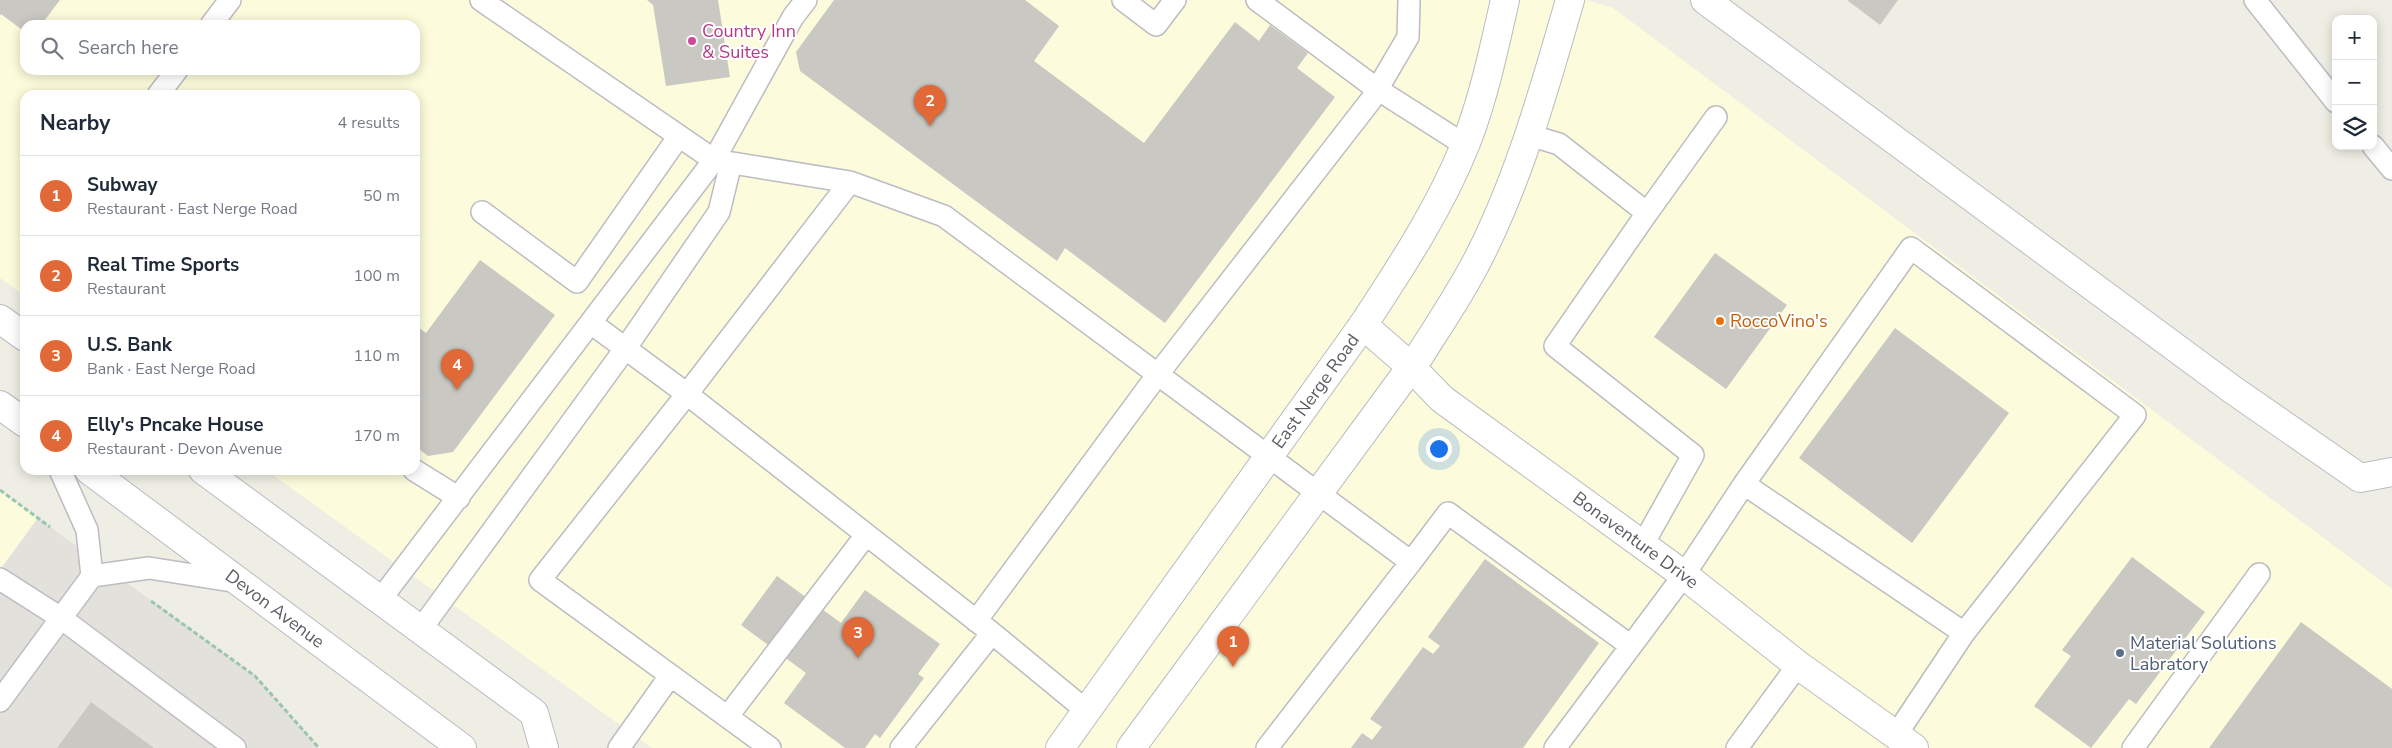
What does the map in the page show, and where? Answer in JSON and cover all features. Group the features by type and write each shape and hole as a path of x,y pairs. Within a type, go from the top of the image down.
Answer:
{"main road":[{"name":"East Nerge Road","path":"1060,748 1088,712 1267,456 1363,325 1401,267 1426,223 1465,145 1489,70 1505,0"},
{"path":"1131,748 1410,366 1458,296 1484,248 1507,197 1529,135 1570,0"},
{"path":"1705,0 2233,390 2360,478 2392,472"},
{"path":"0,319 20,333"},
{"name":"Bonaventure Drive","path":"1363,325 1410,366 1442,399 1684,575 1798,665 1905,741"},
{"path":"0,405 20,419"},
{"name":"Devon Avenue","path":"95,475 462,748"},
{"path":"211,475 534,713 544,748"}],"lane":[{"path":"215,20 230,0"},
{"path":"481,0 679,136 722,161 850,182 944,216 1411,562"},
{"path":"380,600 591,323 722,161 793,17 806,0"},
{"path":"1123,0 1156,25 1175,0"},
{"path":"1257,0 1377,89 1465,145"},
{"path":"901,748 1158,374 1371,100 1408,38 1409,0"},
{"path":"2254,0 2332,97"},
{"path":"162,90 173,75"},
{"path":"1642,546 1693,455 1554,346 1716,117"},
{"path":"1529,135 1559,144 1647,213"},
{"path":"482,212 578,282 679,136"},
{"path":"2376,150 2392,169"},
{"path":"421,629 625,349 719,212 722,161"},
{"path":"770,748 540,580 687,394 850,182"},
{"path":"1555,748 1684,575 1744,484 1911,248 2135,415 1964,633 1905,741"},
{"path":"591,323 687,394 984,627 1088,712"},
{"path":"420,474 459,498"},
{"path":"62,475 87,530 97,568"},
{"path":"1744,484 1964,633"},
{"path":"1266,748 1448,513 1631,646"},
{"path":"728,716 866,535"},
{"path":"97,568 149,568 240,582"},
{"path":"0,701 97,568"},
{"path":"2133,748 2259,574"},
{"path":"0,579 61,618 235,748"},
{"path":"1737,748 1798,665"},
{"path":"619,748 670,676"}],"path":[{"path":"0,490 97,568 255,676 319,748"}],"shaded area":[{"path":"0,0 1587,0 1613,8 2392,589 2392,748 652,748 273,475 420,475 420,90 20,90 20,292 0,278"},
{"path":"0,490 38,518 0,570"},
{"path":"38,518 255,676 319,748 0,748 0,570"}],"building":[{"path":"0,0 60,0 45,20 20,20 20,28 1,14 0,16"},
{"name":"Country Inn & Suites","path":"647,0 718,0 730,77 666,86 653,5"},
{"path":"834,0 1025,0 1059,26 1034,61 1144,143 1235,22 1259,41 1270,25 1308,53 1297,68 1335,97 1165,323 1065,248 1057,261 800,71 796,52"},
{"path":"1847,0 1898,0 1880,25"},
{"name":"RoccoVino's","path":"1715,253 1787,305 1726,389 1654,337"},
{"path":"480,260 555,315 453,452 428,456 420,450 420,329 426,333"},
{"path":"1895,328 2009,413 1912,543 1799,458"},
{"name":"Material Solutions Labratory","path":"2132,557 2205,612 2136,704 2129,699 2091,748 2034,706 2071,656 2062,650"},
{"path":"1485,559 1599,643 1523,748 1351,748 1362,733 1372,740 1382,727 1370,719 1423,647 1433,654 1440,646 1428,637"},
{"path":"777,576 841,623 865,590 940,644 918,674 924,678 880,738 875,734 865,748 845,748 784,703 806,673 741,625"},
{"path":"2301,622 2392,689 2392,748 2209,748"},
{"path":"91,702 154,748 57,748"}],"place":[{"name":"Country Inn & Suites","path":"692,41"},
{"name":"Real Time Sports","path":"930,126"},
{"name":"RoccoVino's","path":"1720,321"},
{"name":"Elly's Pncake House","path":"457,390"},
{"name":"Material Solutions Labratory","path":"2120,653"},
{"name":"U.S. Bank","path":"858,658"},
{"name":"Subway","path":"1233,667"}]}
